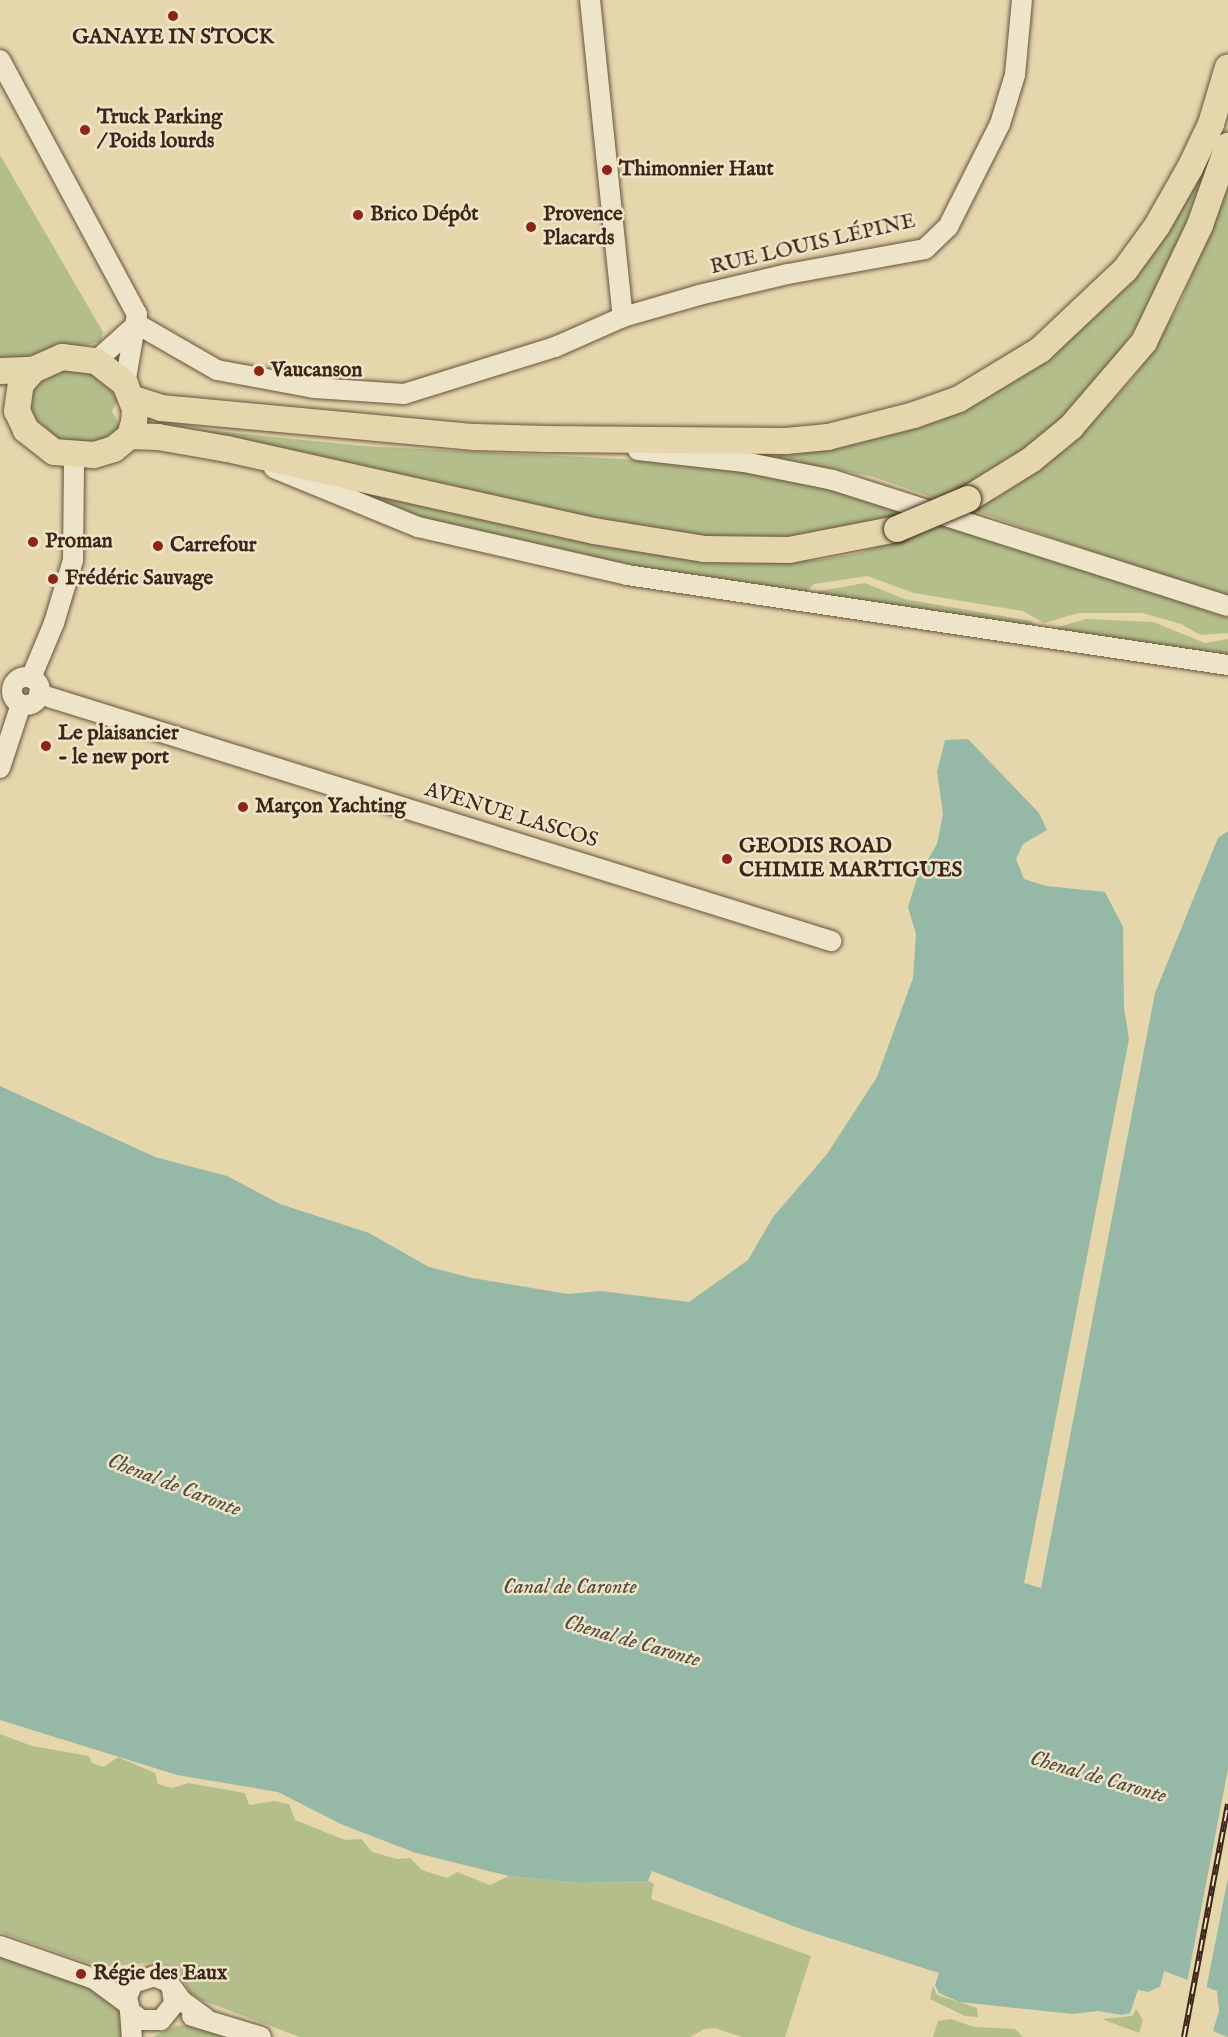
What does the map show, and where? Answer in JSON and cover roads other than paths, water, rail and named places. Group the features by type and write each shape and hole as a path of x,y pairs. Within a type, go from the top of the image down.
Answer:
{"main road":[{"path":"0,371 33,370 62,357 96,361 129,382 161,408 475,437 786,441 874,426 959,399 1058,335 1139,253 1190,168 1211,124 1228,67"},
{"path":"33,370 21,384 8,406 36,440 54,452 74,456 114,448 130,436 158,437 227,449 594,531 704,549 789,550 897,529 968,499 1006,477 1071,427 1144,342 1200,225 1228,146"},
{"path":"129,382 135,409 130,436"}],"street":[{"path":"590,0 622,317"},
{"name":"RUE LOUIS LÉPINE","path":"217,370 315,388 404,394 555,347 622,317 788,274 925,249 948,227 1000,124 1015,75 1022,0"},
{"path":"0,60 137,319 217,370"},
{"path":"96,361 137,319"},
{"path":"129,382 137,319"},
{"path":"129,382 154,348 217,370"},
{"path":"546,439 744,462 833,480 1228,606"},
{"path":"227,449 418,527 616,572 804,604 1228,664"},
{"path":"0,768 21,689 54,623 74,560 74,456"},
{"name":"AVENUE LASCOS","path":"21,689 831,941"},
{"path":"0,1946 94,1979 129,2007 141,2020 205,2018 261,2037"},
{"path":"132,2037 129,1990 139,1978"},
{"path":"94,1979 161,1978 205,2018"},
{"path":"142,2037 164,2018 174,2004 172,1989"}],"water":[{"name":"Canal de Caronte","path":"968,739 1039,813 1047,830 1023,844 1016,859 1024,879 1046,886 1105,892 1123,927 1124,1008 1129,1039 1024,1583 1041,1588 1155,993 1218,838 1228,831 1228,2037 1213,2031 1219,2011 1217,1991 1164,1971 1160,1987 1148,1992 1138,1990 1130,2013 1122,2015 1098,2011 1073,2014 959,2002 939,1993 935,1985 939,1973 798,1928 652,1871 648,1881 580,1883 509,1876 416,1853 343,1825 278,1792 177,1775 0,1720 0,1086 155,1157 227,1176 280,1204 369,1233 429,1267 472,1278 568,1294 601,1291 689,1302 748,1260 773,1217 827,1154 877,1077 913,978 916,934 908,907 917,878 937,844 943,814 937,772 945,740"}],"railway":[{"path":"1184,2037 1228,1804"}],"place":[{"name":"GANAYE IN STOCK","path":"173,16"},
{"name":"Truck Parking / Poids lourds","path":"85,130"},
{"name":"Thimonnier Haut","path":"607,170"},
{"name":"Brico Dépôt","path":"358,215"},
{"name":"Provence Placards","path":"531,227"},
{"name":"Vaucanson","path":"259,371"},
{"name":"Proman","path":"33,542"},
{"name":"Carrefour","path":"158,546"},
{"name":"Frédéric Sauvage","path":"53,579"},
{"name":"Le plaisancier - le new port","path":"46,746"},
{"name":"Marçon Yachting","path":"243,807"},
{"name":"GEODIS ROAD CHIMIE MARTIGUES","path":"727,859"},
{"name":"Régie des Eaux","path":"81,1974"}],"water label":[{"name":"Chenal de Caronte","path":"174,1486"},
{"name":"Chenal de Caronte","path":"632,1642"},
{"name":"Chenal de Caronte","path":"1098,1778"}]}
